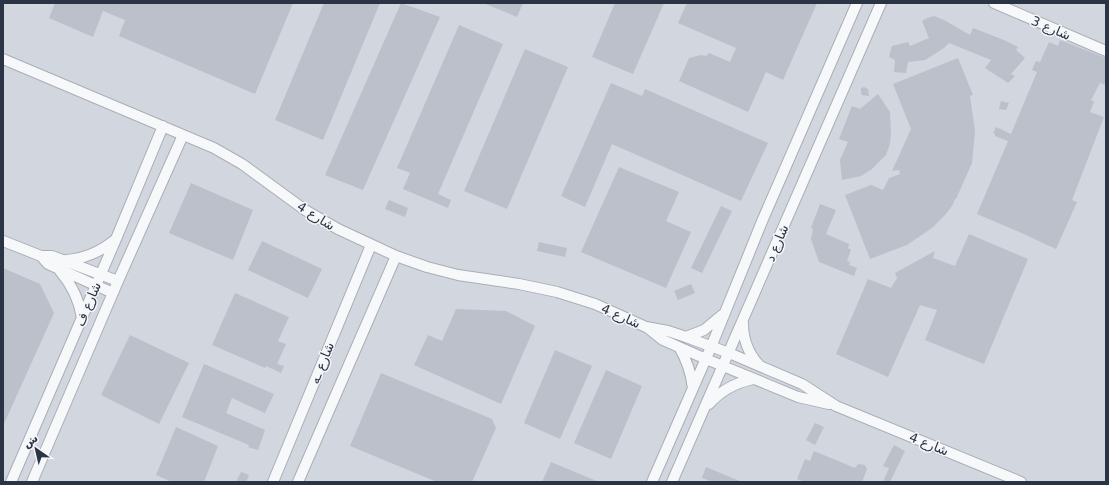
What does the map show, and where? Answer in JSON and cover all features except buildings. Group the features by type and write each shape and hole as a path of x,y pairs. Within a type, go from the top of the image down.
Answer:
{"street":[{"name":"شارع د","path":"652,482 706,359 763,219 857,3"},
{"name":"شارع د","path":"672,482 881,3"},
{"name":"شارع 3","path":"985,3 995,4 1106,51"},
{"name":"شارع 4","path":"3,59 214,148 242,164 305,210 338,229 396,256 427,267 458,275 519,284 557,292 595,304 646,327 663,340 753,379 798,397 836,406 1021,482"},
{"name":"شارع ف","path":"11,482 163,126"},
{"name":"شارع ف","path":"32,482 118,281 183,135"},
{"path":"60,265 92,255 105,248 116,239"},
{"path":"3,240 41,256 52,256 60,265 75,292 80,304 82,318"},
{"name":"شارع ـه","path":"273,482 371,245"},
{"name":"شارع ـه","path":"298,482 396,256"},
{"path":"60,265 100,274 118,281"},
{"path":"60,265 113,293"},
{"path":"686,337 700,332 712,324 726,310"},
{"path":"742,322 745,342 749,352 762,367"},
{"name":"شارع 4","path":"646,327 668,331 729,353 802,384 836,406"},
{"path":"679,347 684,354 690,371 693,389"},
{"path":"704,410 719,393 730,386 741,381 753,379"}],"shaded area":[{"path":"3,3 1106,3 1106,482 3,482"}]}
